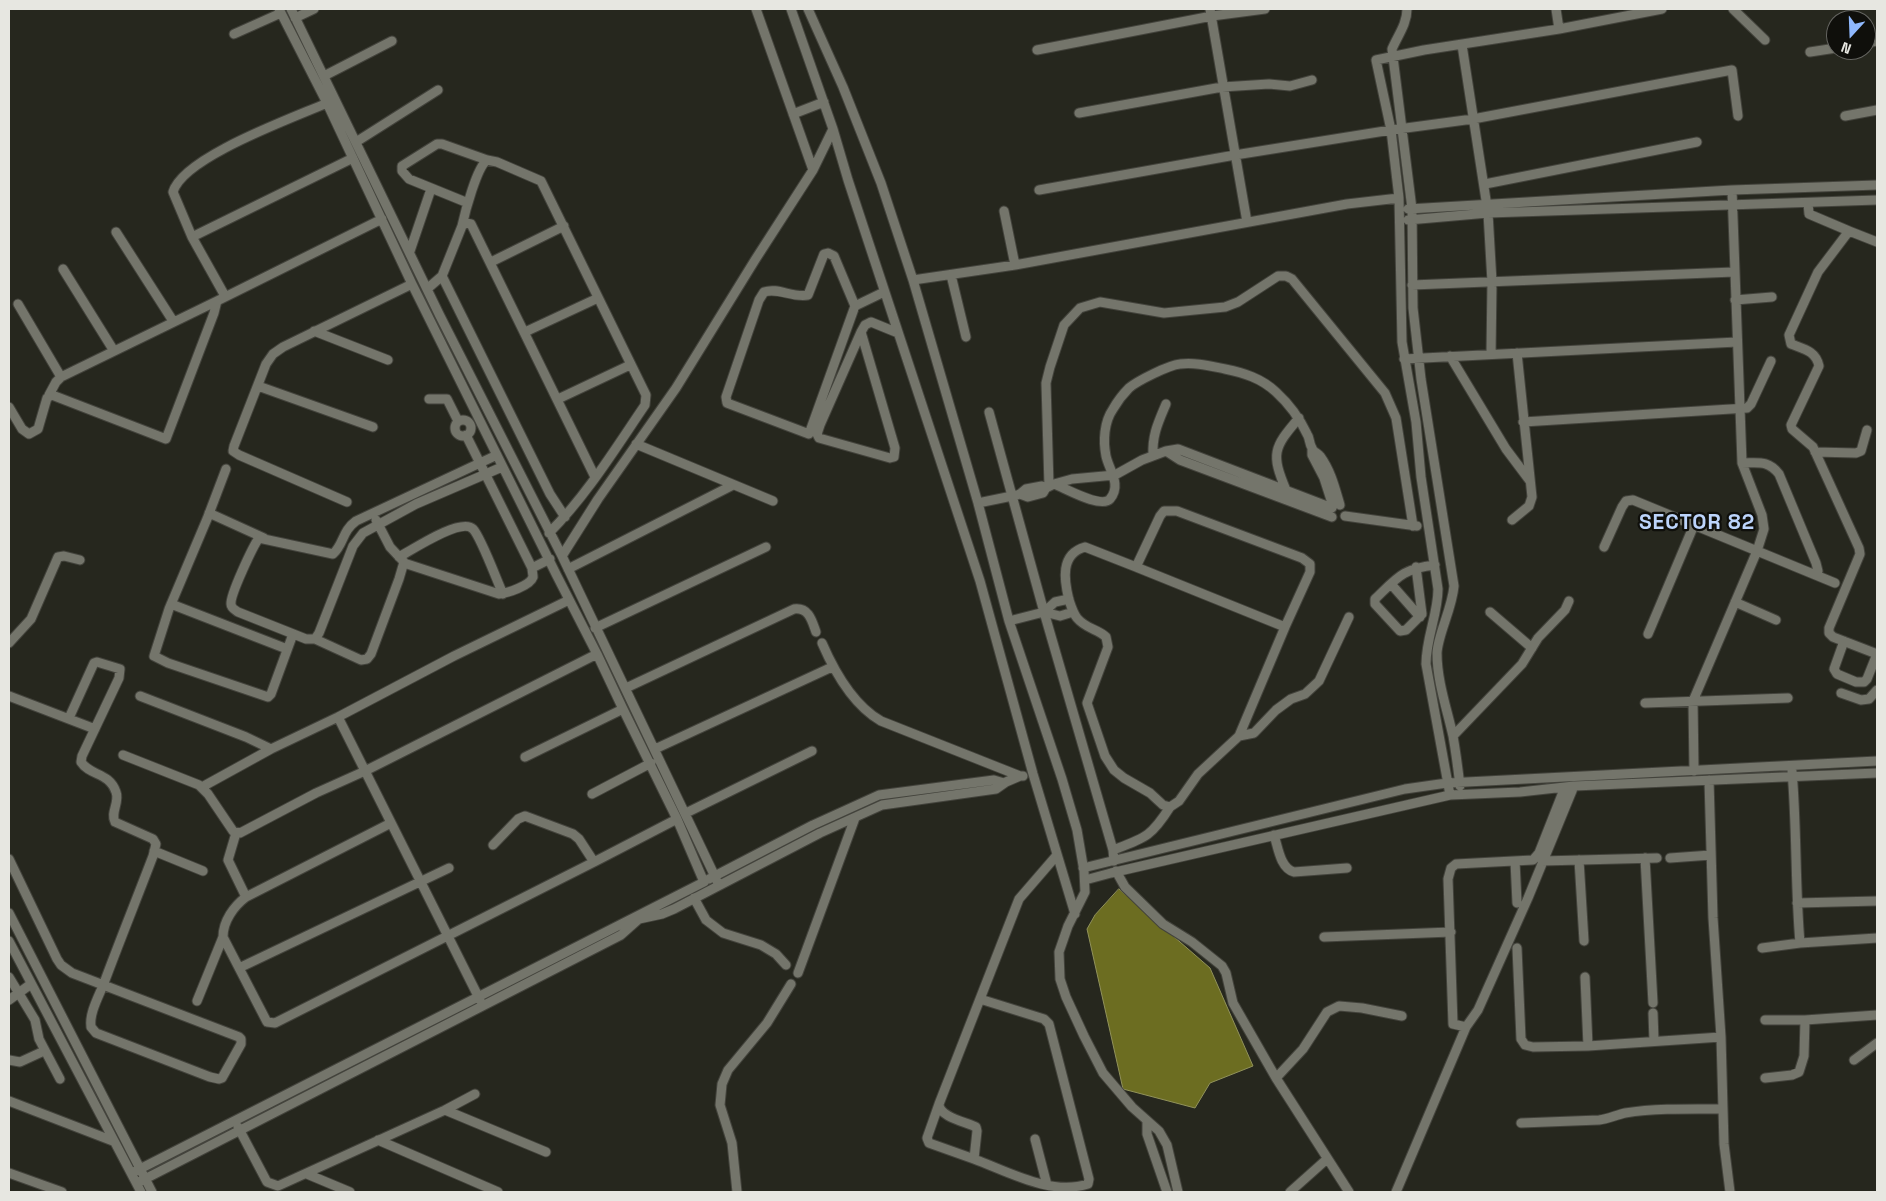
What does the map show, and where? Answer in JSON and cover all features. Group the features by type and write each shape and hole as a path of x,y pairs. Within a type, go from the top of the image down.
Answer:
{"street":[{"path":"291,9 440,316 562,556 595,628 686,813 719,886"},
{"path":"295,18 314,9"},
{"path":"756,9 812,170"},
{"path":"791,9 833,129 884,292 980,581 1033,774 1075,914"},
{"path":"808,9 843,87 881,183 913,280 978,503 1010,621 1077,830 1084,868 1084,892 1066,930 1059,952 1060,978 1066,997 1103,1073 1128,1103 1158,1131 1167,1145 1178,1192"},
{"path":"1037,50 1211,13 1265,9"},
{"path":"1407,9 1403,28 1392,49 1412,209 1412,285 1418,357 1454,586 1437,650 1461,794"},
{"path":"1556,9 1559,29"},
{"path":"1450,794 1426,664 1426,654 1438,599 1435,565 1421,477 1416,422 1402,342 1399,198 1391,130 1376,60 1559,29 1624,12 1662,9"},
{"path":"1733,9 1764,40"},
{"path":"234,34 280,11 327,103 412,284 498,455 502,467 598,654 709,890"},
{"path":"1211,13 1246,222"},
{"path":"324,76 392,42"},
{"path":"1462,45 1488,213 1492,282 1491,354"},
{"path":"1810,52 1826,50"},
{"path":"1039,190 1234,155 1473,119 1732,70 1738,116"},
{"path":"1078,113 1222,87 1269,84 1290,86 1312,80"},
{"path":"356,142 438,90"},
{"path":"793,114 824,102"},
{"path":"221,299 173,192 175,187 190,169 222,150 327,103"},
{"path":"1845,116 1877,110"},
{"path":"562,556 636,444 676,388 812,170 833,129"},
{"path":"1485,184 1697,142"},
{"path":"468,202 431,189 404,175 401,168 403,164 437,144 442,144 497,162 542,181 646,395 645,404 595,477 565,517 549,533"},
{"path":"192,237 353,158"},
{"path":"427,289 442,276 462,226 468,202 481,167 487,160"},
{"path":"1400,210 1732,190 1877,185"},
{"path":"410,251 431,189"},
{"path":"1694,771 1693,701 1757,551 1764,529 1762,515 1742,463 1732,190"},
{"path":"913,280 1015,266 1346,204 1399,198"},
{"path":"1400,221 1488,213 1877,200"},
{"path":"1808,203 1809,214 1877,242"},
{"path":"1004,211 1015,266"},
{"path":"9,407 22,429 32,434 38,429 50,395 56,382 61,377 382,220"},
{"path":"462,226 466,223 471,224 595,477"},
{"path":"491,262 564,226"},
{"path":"1844,641 1835,671 1837,674 1856,682 1864,682 1877,654 1844,641 1833,637 1829,633 1829,628 1860,554 1859,548 1815,452 1807,441 1794,433 1791,425 1819,366 1818,359 1813,353 1792,344 1788,336 1818,272 1846,229"},
{"path":"116,232 173,321"},
{"path":"856,306 834,256 828,253 824,254 808,295 798,297 771,290 764,292 759,300 726,397 727,404 809,434 856,306 884,292"},
{"path":"63,270 114,351"},
{"path":"1412,285 1734,272"},
{"path":"951,275 966,337"},
{"path":"442,276 550,494 565,517"},
{"path":"1278,276 1286,276 1292,278 1385,394 1393,408 1416,526 1345,516 1339,520 1335,509 1332,477 1319,456 1312,449 1299,418 1276,392 1262,381 1247,374 1197,363 1179,364 1165,368 1130,387 1113,408 1107,419 1104,440 1108,465 1115,475 1113,493 1110,499 1104,503 1050,486 1046,383 1064,325 1080,308 1100,302 1164,313 1224,306 1238,302 1278,276"},
{"path":"346,502 234,452 234,446 266,364 273,354 314,331 412,284"},
{"path":"1735,300 1772,297"},
{"path":"525,332 598,298"},
{"path":"50,395 166,439 221,299"},
{"path":"18,304 61,377"},
{"path":"430,321 440,316"},
{"path":"861,332 895,448 894,457 890,458 849,448 819,438 817,434 861,332 865,325 871,322 898,333"},
{"path":"314,331 388,360"},
{"path":"1404,359 1737,342"},
{"path":"1512,520 1529,506 1532,497 1517,353"},
{"path":"1450,356 1506,449 1530,482"},
{"path":"1523,422 1747,408 1751,404 1771,361"},
{"path":"558,399 630,365"},
{"path":"258,386 373,427"},
{"path":"373,513 390,546 401,560 492,593 503,594 529,582 533,576 532,568 466,435 470,432 470,424 463,420 458,421 447,399 430,399"},
{"path":"1153,456 1152,440 1166,404"},
{"path":"989,412 1017,495 1044,612 1113,850 1114,861"},
{"path":"1286,490 1275,457 1288,431 1299,418"},
{"path":"1815,452 1856,453 1861,451 1866,430"},
{"path":"636,444 773,501"},
{"path":"978,503 1017,495 1026,489 1050,486 1086,477 1115,475 1142,460 1166,451 1178,449 1335,509"},
{"path":"1166,451 1180,460 1335,509"},
{"path":"334,553 350,525 498,455"},
{"path":"1742,463 1766,463 1774,467 1779,474 1816,563 1818,571 1816,576"},
{"path":"315,639 357,538 416,504 502,467"},
{"path":"226,469 210,513 171,604 153,655 158,659 267,697 271,694 293,634"},
{"path":"568,569 733,485"},
{"path":"519,498 529,492"},
{"path":"1604,547 1622,507 1626,501 1634,500 1835,583"},
{"path":"1113,850 1145,838 1155,830 1170,807 1178,801 1198,774 1239,736 1310,572 1310,564 1302,558 1177,511 1164,512 1160,516 1136,567"},
{"path":"210,513 264,538 328,554 334,553 347,563"},
{"path":"1648,634 1694,525"},
{"path":"264,538 257,540 235,590 231,605 238,612 309,640 315,639 361,660 367,659 371,654 401,560 447,530 462,526 474,531 503,594"},
{"path":"595,628 766,547"},
{"path":"1170,807 1163,805 1150,793 1124,778 1114,770 1105,756 1087,703 1108,647 1106,637 1087,627 1073,612 1064,577 1067,562 1072,553 1085,547 1285,627"},
{"path":"9,643 30,619 58,557 64,556 80,560"},
{"path":"532,568 550,559"},
{"path":"1416,567 1422,614 1406,630 1400,631 1375,604 1375,599 1405,571 1416,567 1435,565"},
{"path":"1391,584 1420,617"},
{"path":"1010,621 1044,612 1055,602 1069,599"},
{"path":"202,787 271,749 569,600"},
{"path":"1452,736 1522,664 1538,638 1565,610 1569,601"},
{"path":"1735,602 1776,620"},
{"path":"171,604 287,649"},
{"path":"626,688 794,609 802,609 807,613 816,632"},
{"path":"1044,612 1060,616 1073,612"},
{"path":"1490,612 1532,648"},
{"path":"1239,736 1254,733 1276,710 1291,699 1304,694 1319,681 1348,617"},
{"path":"822,643 832,667 861,706 881,721 1020,776"},
{"path":"1426,654 1437,650"},
{"path":"236,833 242,832 316,793 365,772 598,654"},
{"path":"9,859 57,959 72,973 103,986 239,1037 241,1044 222,1078 210,1077 96,1033 93,1030 91,1023 103,986 156,844 155,840 113,821 117,797 115,790 106,777 82,764 82,756 119,678 121,671 119,668 97,662 94,663 69,718"},
{"path":"655,749 832,667"},
{"path":"1841,693 1861,700 1869,699 1877,690"},
{"path":"9,696 95,729"},
{"path":"140,696 246,737 271,749"},
{"path":"1645,703 1788,698"},
{"path":"525,757 623,709"},
{"path":"338,717 483,1007"},
{"path":"631,725 640,720"},
{"path":"686,813 812,751"},
{"path":"123,755 184,778 202,787 236,833"},
{"path":"1084,868 1405,790 1447,783 1877,761"},
{"path":"592,794 651,764"},
{"path":"1792,765 1800,943"},
{"path":"1085,880 1450,794 1877,773"},
{"path":"141,1181 621,935 634,919 668,912 820,833 882,805 996,789 1020,776 1033,774"},
{"path":"136,1171 479,997 524,972 634,919 813,825 879,795 994,780 1004,783"},
{"path":"1709,780 1724,1144 1730,1192"},
{"path":"1396,1192 1466,1027 1478,1010 1528,898 1569,787"},
{"path":"1466,1027 1453,1024 1448,879 1451,868 1456,864 1534,860 1537,858 1569,787"},
{"path":"493,845 518,819 525,816 573,834 579,839 594,862"},
{"path":"798,973 854,818"},
{"path":"223,937 266,1020 272,1023 677,819"},
{"path":"197,1001 231,912 238,903 246,897 391,823"},
{"path":"236,833 228,860 246,897"},
{"path":"1274,835 1283,864 1288,870 1294,872 1347,868"},
{"path":"154,851 203,871"},
{"path":"1670,858 1711,854"},
{"path":"980,999 1044,1020 1049,1024 1089,1180 1088,1184 1080,1189 1065,1190 1038,1183 929,1143 927,1138 1018,899 1057,855"},
{"path":"1645,858 1654,1041"},
{"path":"1542,861 1657,858"},
{"path":"1579,860 1584,940"},
{"path":"1515,861 1516,903"},
{"path":"239,968 449,868"},
{"path":"1116,872 1125,887 1163,924 1192,942 1222,966 1226,973 1232,1003 1276,1078 1348,1192"},
{"path":"694,898 706,920 723,933 761,945 776,954 786,965"},
{"path":"1797,903 1877,901"},
{"path":"9,913 141,1181 152,1192"},
{"path":"1324,937 1451,932"},
{"path":"1762,948 1800,943 1877,938"},
{"path":"22,939 9,943 113,1141 136,1171"},
{"path":"1517,948 1522,1042 1533,1047 1588,1046 1721,1037"},
{"path":"524,972 530,981"},
{"path":"9,977 34,1020 39,1039 60,1080"},
{"path":"1585,977 1588,1046"},
{"path":"9,1000 31,984"},
{"path":"737,1192 732,1142 720,1105 722,1084 728,1070 767,1023 791,984"},
{"path":"1276,1078 1303,1049 1327,1012 1339,1006 1402,1016"},
{"path":"1765,1020 1805,1020 1877,1015"},
{"path":"1765,1078 1792,1075 1799,1072 1804,1056 1805,1020"},
{"path":"1854,1060 1877,1043"},
{"path":"9,1060 20,1062 44,1050"},
{"path":"234,1122 270,1184 281,1186 445,1110 475,1094"},
{"path":"9,1101 113,1141"},
{"path":"939,1104 942,1113 977,1128 974,1159"},
{"path":"1521,1123 1599,1120 1639,1112 1723,1109"},
{"path":"445,1110 546,1152"},
{"path":"1147,1121 1147,1134 1167,1192"},
{"path":"378,1140 498,1192"},
{"path":"1035,1140 1047,1185"},
{"path":"1290,1192 1327,1159"},
{"path":"9,1173 62,1192"},
{"path":"308,1174 350,1192"},
{"path":"141,1181 141,1192"}],"shaded area":[{"path":"1119,889 1210,968 1253,1066 1210,1083 1195,1108 1123,1089 1087,929 1095,915"}],"district":[{"name":"SECTOR 82","path":"1697,523"}]}
